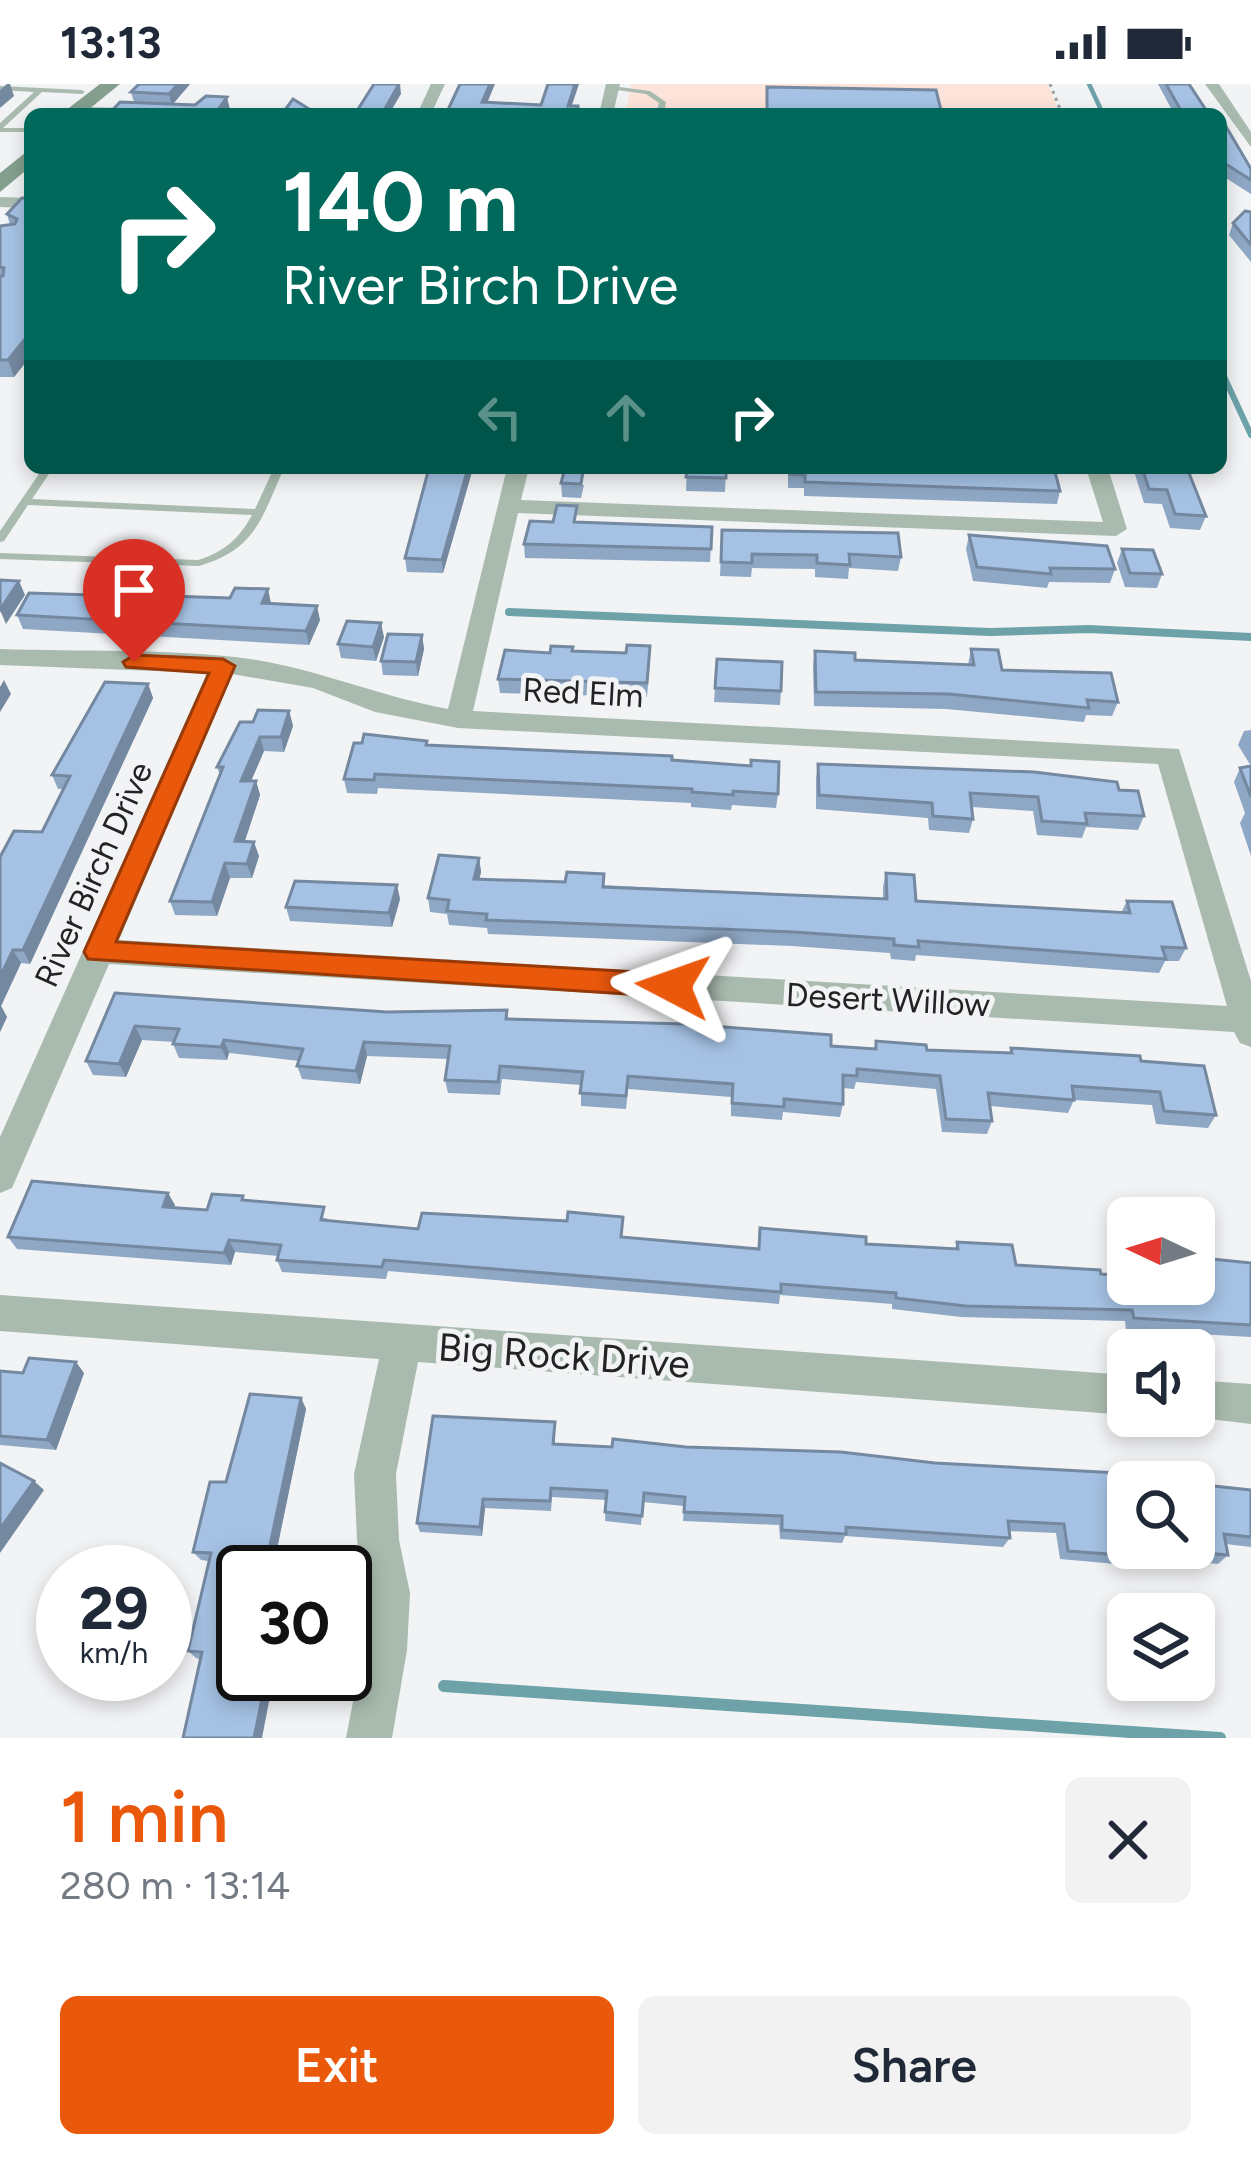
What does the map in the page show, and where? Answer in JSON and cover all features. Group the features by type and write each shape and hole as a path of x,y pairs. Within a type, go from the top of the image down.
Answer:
{"main road":[{"path":"81,99 103,93 111,84"},
{"path":"0,185 16,162"}],"street":[{"path":"1212,84 1251,143"},
{"path":"458,719 517,474"},
{"path":"509,506 1116,530 1099,474"},
{"name":"Red Elm","path":"0,657 286,673 384,706 458,719 1169,755 1249,1027"},
{"name":"River Birch Drive","path":"0,1177 223,666"},
{"name":"Desert Willow","path":"98,952 1249,1027"},
{"name":"Big Rock Drive","path":"0,1313 1107,1393"},
{"path":"369,1738 385,1650 388,1593 378,1540 376,1474 402,1343"},
{"path":"1215,1401 1251,1404"}],"lane":[{"path":"613,86 657,96 663,101 661,108"},
{"path":"0,88 40,90 128,108"},
{"path":"0,129 40,90"},
{"path":"0,539 44,474"},
{"path":"0,556 199,563 224,558 242,545 276,474"},
{"path":"25,502 258,512"}],"shaded area":[{"path":"631,84 1048,84 1058,108 626,108"}],"building":[{"path":"139,84 178,84 169,94 131,92"},
{"path":"374,84 399,84 385,108 359,108"},
{"path":"460,84 490,84 482,102 541,105 548,84 575,84 568,106 578,106 578,108 449,108"},
{"path":"1166,84 1189,84 1205,108 1180,108"},
{"path":"767,87 936,90 940,108 767,108"},
{"path":"206,96 227,97 219,108 114,108 120,102 195,105"},
{"path":"293,99 307,108 286,108"},
{"path":"1227,128 1251,169 1251,180 1227,165"},
{"path":"24,198 24,340 8,360 0,360 0,276 4,268 0,267 0,226 15,224 17,219 7,214"},
{"path":"1245,211 1251,212 1251,245 1233,223"},
{"path":"427,474 466,474 442,560 405,558"},
{"path":"563,474 583,474 581,484 561,483"},
{"path":"686,474 726,474 726,478"},
{"path":"790,474 1056,474 1060,491 805,482 805,475"},
{"path":"1144,474 1189,474 1206,516 1175,514 1167,490 1149,489"},
{"path":"557,505 577,506 574,522 712,527 711,549 524,544 530,521 553,522"},
{"path":"722,530 898,533 901,557 849,554 850,565 817,563 817,555 752,554 752,563 721,562"},
{"path":"969,535 1107,546 1115,569 1050,568 1051,574 977,567"},
{"path":"1122,549 1153,550 1162,574 1130,573"},
{"path":"0,580 19,581 0,610"},
{"path":"136,588 171,590 168,596 230,598 235,588 268,589 262,603 317,606 306,631 17,615 29,593 92,595 95,590 133,593"},
{"path":"347,621 381,623 373,647 338,644"},
{"path":"388,634 422,635 416,662 381,661"},
{"path":"627,645 650,646 647,683 498,679 505,650 550,653 551,646 626,653"},
{"path":"971,649 998,650 1002,670 1111,673 1118,702 1087,700 1089,708 949,694 816,692 815,651 855,653 855,660 974,665"},
{"path":"717,659 782,662 781,691 715,688"},
{"path":"105,682 148,684 23,950 13,950 0,977 0,857 14,831 42,832 70,776 52,775"},
{"path":"258,710 289,711 281,737 260,737 241,781 256,781 235,841 254,842 247,864 225,863 212,902 170,901 223,767 217,767 240,722 253,722"},
{"path":"364,734 427,741 426,745 672,756 672,760 751,766 751,760 779,762 778,794 375,774 374,780 344,779 354,743 362,743"},
{"path":"818,764 1034,772 1117,782 1119,790 1138,791 1144,816 1085,813 1087,824 1042,821 1038,797 970,793 973,819 933,816 932,803 819,795"},
{"path":"1251,766 1251,797 1240,768"},
{"path":"439,855 479,858 474,879 565,882 567,872 604,874 603,887 887,899 886,873 914,875 916,901 1130,913 1127,901 1172,902 1186,948 1162,947 1166,959 918,941 919,947 894,945 894,939 794,932 486,920 487,914 447,911 449,900 428,898"},
{"path":"295,881 397,885 389,913 286,907"},
{"path":"115,993 387,1012 507,1010 506,1019 684,1024 831,1035 831,1046 876,1049 876,1041 926,1045 927,1050 1012,1053 1011,1048 1140,1056 1141,1061 1204,1066 1216,1115 1164,1111 1160,1092 1072,1086 1074,1100 988,1093 992,1121 946,1119 940,1076 857,1069 857,1076 843,1075 843,1104 784,1099 784,1107 732,1103 733,1084 628,1076 626,1096 580,1093 583,1072 500,1066 498,1082 445,1080 450,1046 364,1042 356,1071 297,1066 303,1049 224,1040 221,1047 173,1044 179,1029 135,1026 119,1064 86,1061"},
{"path":"32,1181 168,1193 163,1207 207,1210 212,1194 243,1196 242,1200 324,1207 321,1220 418,1229 422,1213 567,1221 568,1212 623,1217 621,1237 759,1249 760,1228 866,1237 866,1244 958,1249 957,1242 1012,1245 1016,1265 1100,1270 1107,1274 1107,1305 1215,1305 1215,1259 1251,1263 1251,1325 1134,1318 1132,1310 966,1306 896,1298 896,1293 781,1284 781,1292 384,1260 382,1267 277,1260 281,1245 229,1240 224,1253 8,1237"},
{"path":"29,1358 76,1362 47,1440 0,1436 0,1371 23,1373"},
{"path":"250,1394 301,1398 270,1545 216,1545 216,1701 262,1701 254,1738 183,1738 202,1652 192,1651 192,1634 211,1553 193,1552 210,1482 226,1482"},
{"path":"433,1416 555,1422 553,1444 612,1447 613,1439 1107,1472 1107,1554 1068,1551 1064,1524 1008,1521 1010,1538 846,1527 846,1534 782,1530 782,1516 684,1512 685,1497 644,1493 642,1516 605,1512 607,1491 551,1488 550,1501 483,1499 480,1527 417,1523"},
{"path":"0,1463 34,1481 0,1529"},
{"path":"1215,1486 1251,1490 1251,1537 1224,1534 1228,1555 1215,1554"}],"waterway":[{"path":"1089,84 1100,108"},
{"path":"1227,383 1251,435"},
{"path":"509,612 990,632 1089,629 1251,637"},
{"path":"444,1686 1220,1738"}],"route":[{"path":"134,662 223,666 98,952 673,986"}]}
